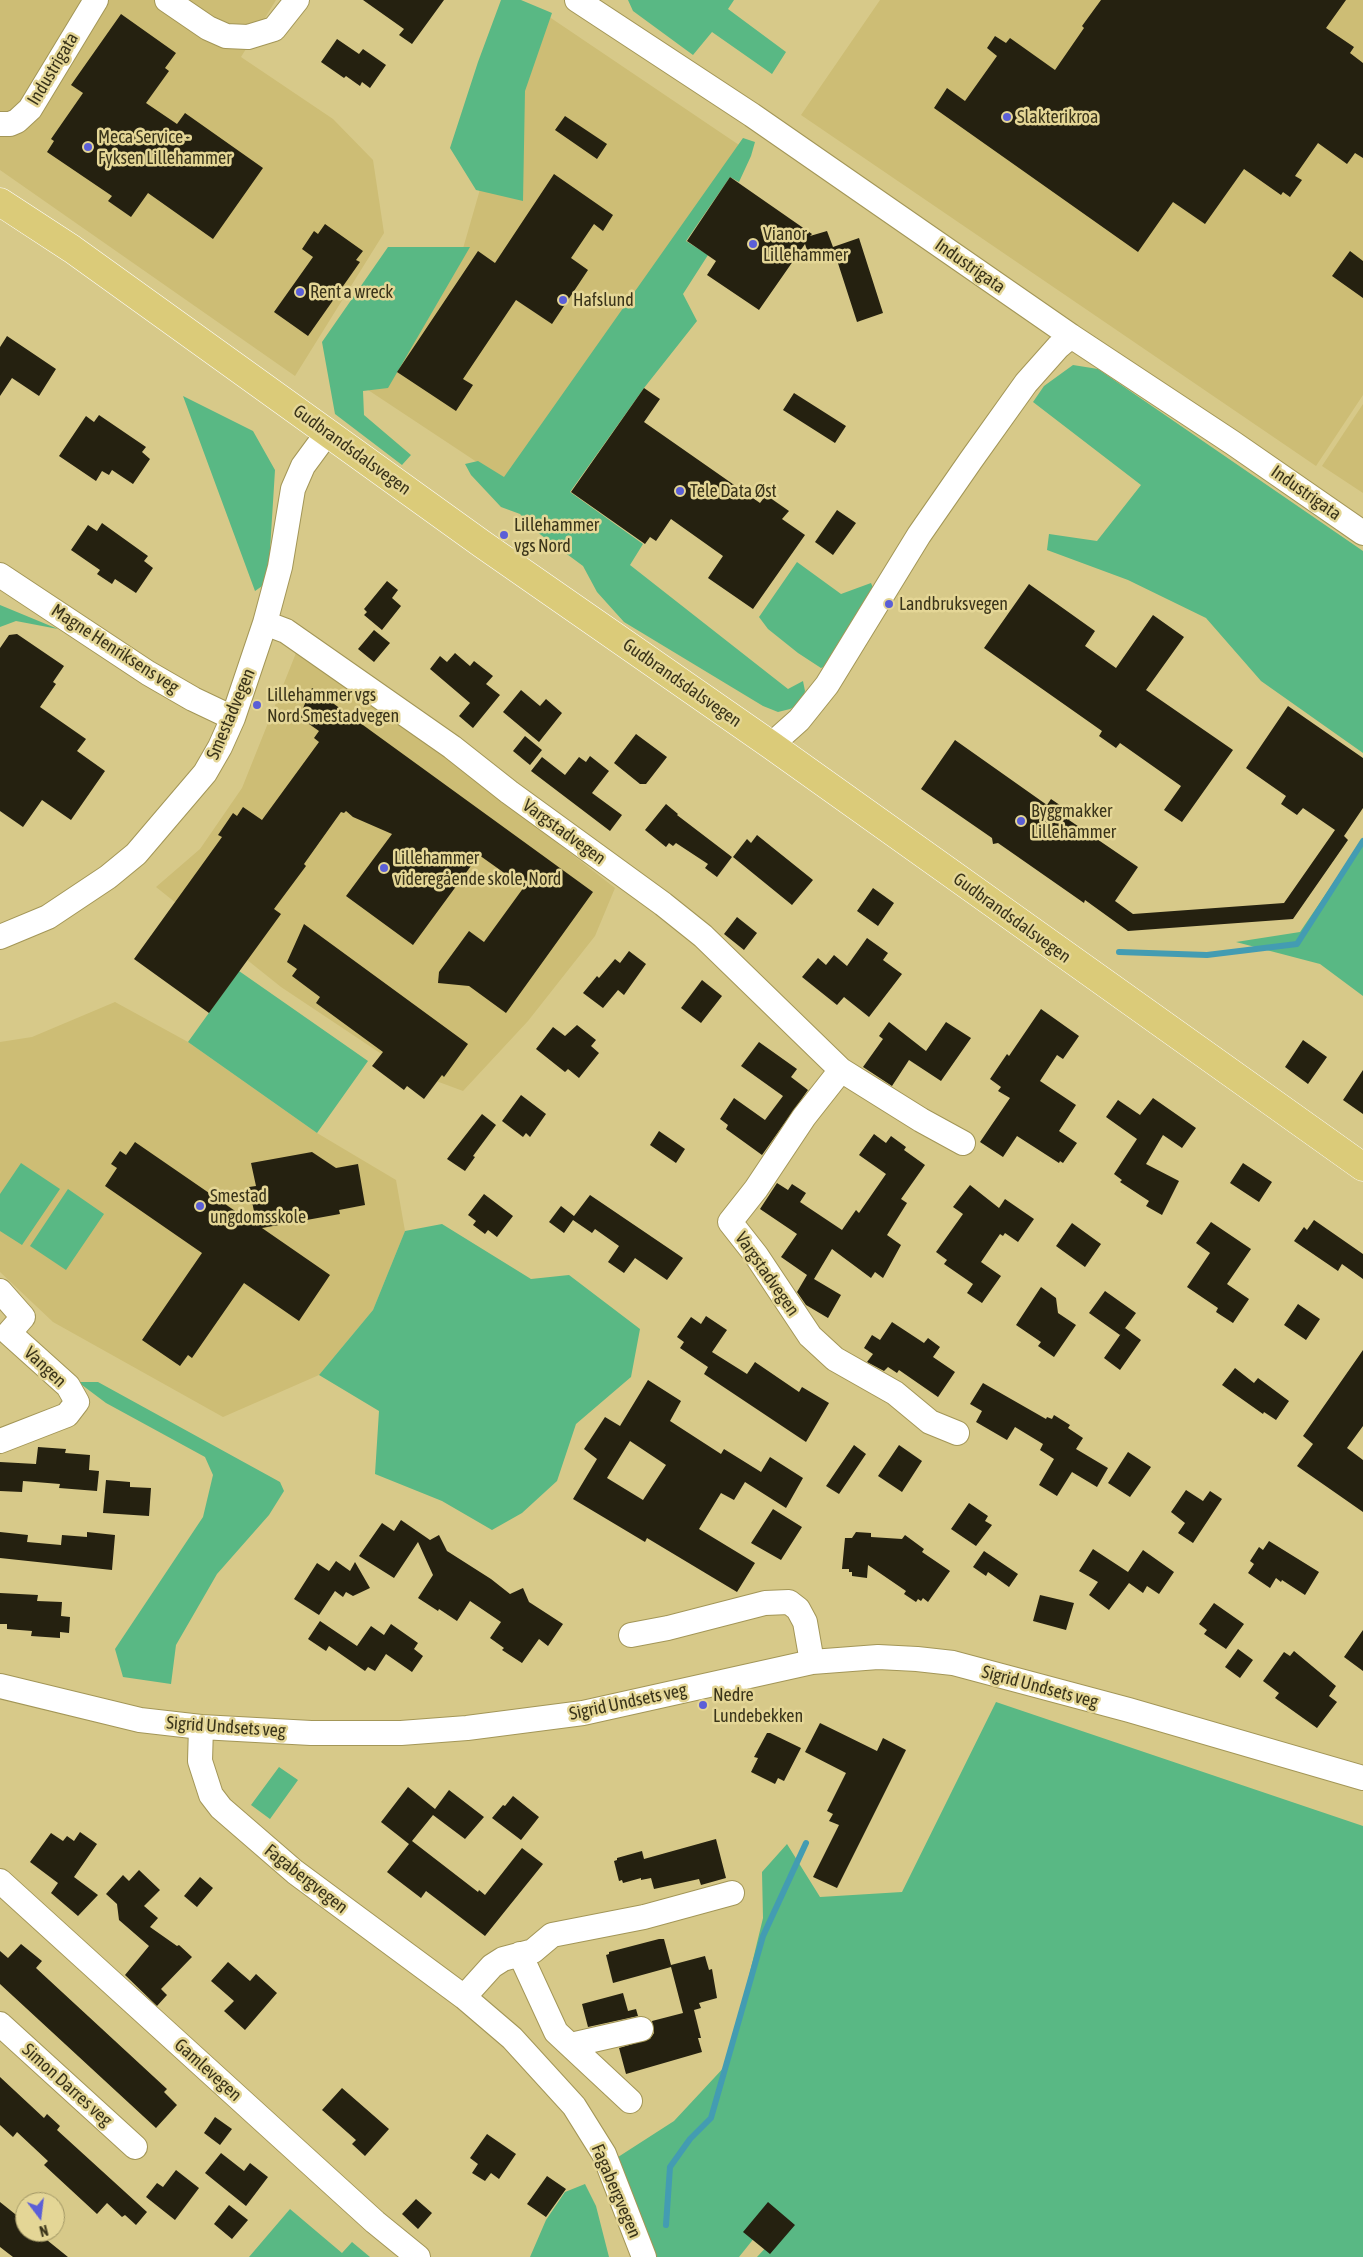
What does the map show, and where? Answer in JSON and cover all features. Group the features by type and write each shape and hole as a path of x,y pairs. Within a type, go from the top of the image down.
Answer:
{"main road":[{"name":"Gudbrandsdalsvegen","path":"0,202 72,249 482,544 771,745 1363,1167"}],"street":[{"name":"Industrigata","path":"0,124 10,124 17,121 30,109 96,0"},
{"path":"167,0 208,28 226,36 248,37 274,29 297,0"},
{"name":"Industrigata","path":"577,0 752,115 1071,336 1233,443 1363,533"},
{"path":"771,745 799,720 827,685 919,535 971,460 1026,383 1058,347 1071,336"},
{"name":"Smestadvegen","path":"0,937 13,933 56,912 108,878 136,854 205,773 220,747 233,718 265,623 280,568 293,489 303,466 328,432"},
{"name":"Magne Henriksens veg","path":"0,575 148,673 193,699 233,718"},
{"name":"Vargstadvegen","path":"265,623 286,632 452,747 509,792 663,904 703,936 841,1070 921,1120 963,1143"},
{"name":"Vargstadvegen","path":"841,1070 804,1117 756,1189 730,1222 761,1263 810,1336 835,1359 895,1393 930,1422 957,1432"},
{"name":"Vangen","path":"0,1291 23,1316 9,1333 68,1386 77,1402 67,1415 0,1441"},
{"path":"632,1635 668,1628 765,1603 789,1602 798,1609 805,1622 812,1662"},
{"name":"Sigrid Undsets veg","path":"0,1686 140,1720 201,1727 311,1733 401,1733 467,1728 583,1713 812,1662 878,1657 952,1663 1128,1710 1363,1778"},
{"name":"Fagabergvegen","path":"201,1727 200,1761 211,1795 221,1808 295,1872 464,1996 512,2038 574,2106 604,2154 644,2257"},
{"name":"Gamlevegen","path":"0,1881 375,2222 418,2257"},
{"path":"464,1996 492,1966 503,1959 533,1950 552,1935 644,1917 732,1893"},
{"path":"520,1954 556,2032 630,2101"},
{"name":"Simon Darres veg","path":"0,2024 135,2147"},
{"path":"571,2045 640,2029"}],"shaded area":[{"path":"0,0 276,0 241,57 333,119 373,160 384,233 295,376 0,170"},
{"path":"880,0 1363,0 1363,395 1316,466 801,115"},
{"path":"542,12 742,147 504,480 362,386 462,252 483,179"},
{"path":"1363,404 1363,493 1322,466"},
{"name":"Lillehammer videregående skole, Nord","path":"296,653 445,755 615,888 595,936 528,1021 463,1091 404,1069 281,987 156,887 200,849 242,788"},
{"name":"Smestad ungdomsskole","path":"115,1002 188,1042 317,1133 396,1180 405,1231 373,1310 319,1375 223,1417 53,1322 0,1272 0,1042 32,1037"}],"green space":[{"path":"501,0 521,0 552,13 525,91 523,201 476,190 450,148 478,62"},
{"path":"628,0 734,0 728,9 786,52 772,74 712,32 693,55 633,11"},
{"path":"743,138 755,142 739,182 730,177 686,241 708,255 683,294 697,321 644,388 570,492 643,544 630,565 788,689 803,681 805,691 802,703 778,712 763,706 624,622 597,592 583,566 537,532 520,514 501,507 471,475 465,464 478,461 504,477"},
{"path":"388,247 470,247 388,388 363,391 364,415 411,455 402,465 335,414 322,342"},
{"path":"1073,365 1098,369 1363,551 1363,753 1261,681 1206,618 1128,580 1047,550 1049,534 1097,541 1141,485 1033,402 1044,386"},
{"path":"183,396 253,431 275,470 268,582 255,591"},
{"path":"797,562 841,594 871,583 876,595 830,664 821,668 798,653 768,629 759,617"},
{"path":"0,605 58,629 16,621 0,627"},
{"path":"1363,839 1363,996 1320,964 1236,942 1300,932"},
{"path":"239,971 368,1061 317,1133 188,1042"},
{"path":"21,1163 60,1189 22,1245 0,1231 0,1194"},
{"path":"68,1189 104,1214 66,1270 30,1246"},
{"path":"442,1224 531,1279 569,1275 640,1329 631,1377 576,1424 557,1481 522,1513 492,1530 442,1501 375,1474 379,1411 319,1375 373,1310 405,1231"},
{"path":"78,1382 98,1382 280,1482 284,1491 269,1515 217,1574 176,1645 171,1684 123,1677 115,1649 203,1517 213,1475 205,1457 106,1403"},
{"path":"996,1702 1363,1826 1363,2257 757,2257 770,2243 759,2232 739,2257 650,2257 615,2159 674,2121 728,2063 763,1918 762,1872 787,1844 820,1897 902,1892"},
{"path":"279,1767 298,1780 270,1819 251,1805"},
{"path":"585,2184 596,2206 609,2257 530,2257 546,2220 565,2192"},
{"path":"290,2209 342,2253 352,2242 370,2257 249,2257"}],"building":[{"path":"363,0 444,0 412,44 399,35 404,29"},
{"path":"1101,0 1346,0 1326,28 1354,47 1350,53 1363,63 1363,158 1355,153 1347,164 1318,143 1295,176 1302,180 1290,197 1283,192 1281,195 1244,169 1205,224 1173,202 1138,252 934,108 947,88 965,101 997,56 987,48 995,36 1006,43 1010,38 1055,70 1084,28 1082,26"},
{"path":"121,14 176,53 165,68 169,71 146,103 177,124 185,113 263,168 213,239 148,193 131,217 108,201 112,196 47,152 54,141 51,139 83,93 71,85"},
{"path":"337,39 359,54 363,49 386,65 370,88 362,82 360,86 346,76 344,78 321,62"},
{"path":"565,116 607,144 597,159 555,130"},
{"path":"554,174 613,215 603,231 594,224 571,258 588,270 552,324 516,300 463,379 473,385 456,411 397,372 478,251 495,263"},
{"path":"730,177 812,234 810,236 827,231 833,247 859,238 883,313 857,322 835,254 811,262 805,244 759,310 707,275 716,261 687,241"},
{"path":"325,224 363,251 356,260 360,262 308,336 274,312 313,257 302,249 314,231 318,234"},
{"path":"1350,251 1363,261 1363,298 1332,276"},
{"path":"7,336 56,369 39,396 12,378 0,396 0,347"},
{"path":"644,388 660,399 644,422 760,503 766,495 789,511 782,519 805,535 753,609 708,578 723,556 671,519 656,541 650,537 645,544 571,492"},
{"path":"794,393 846,426 835,443 783,410"},
{"path":"99,415 146,447 142,452 150,459 133,484 112,470 109,475 102,471 96,481 59,456 86,416 94,422"},
{"path":"837,510 856,523 833,555 815,542"},
{"path":"102,523 148,556 144,561 153,568 136,593 115,579 112,584 97,574 100,570 71,550 88,525 97,531"},
{"path":"387,581 398,590 392,598 401,606 382,630 364,615 367,612 364,609"},
{"path":"1029,584 1095,631 1085,646 1116,668 1153,615 1184,637 1146,690 1233,750 1182,822 1164,810 1181,786 1120,743 1116,748 1099,736 1102,731 984,648"},
{"path":"374,630 390,643 374,662 358,649"},
{"path":"17,634 64,666 53,682 56,684 40,707 86,739 77,751 105,771 71,820 42,800 23,827 0,811 0,648 9,635"},
{"path":"455,653 470,666 474,661 493,676 486,684 500,695 473,728 459,716 470,703 430,669 440,656 447,662"},
{"path":"312,688 593,892 506,1013 469,986 438,983 439,972 469,931 484,942 524,887 479,855 413,945 346,896 392,834 353,817 346,811 344,813 341,812 304,864 306,866 274,909 281,914 209,1013 134,959 222,837 218,835 233,813 237,816 243,807 262,820 319,742 314,738 319,731 299,717"},
{"path":"521,690 540,706 546,699 562,713 539,742 503,712"},
{"path":"1288,706 1363,758 1363,808 1344,836 1348,840 1293,919 1128,931 1085,900 1084,903 998,843 993,844 992,838 921,789 955,740 1047,805 1051,799 1073,814 1069,820 1138,867 1115,901 1133,914 1284,903 1335,830 1303,808 1297,815 1281,804 1286,796 1246,768"},
{"path":"636,734 667,757 646,784 640,784 614,763"},
{"path":"525,736 542,750 530,765 513,751"},
{"path":"590,756 609,771 592,793 622,815 610,831 531,771 542,757 565,775 579,757 586,762"},
{"path":"666,804 677,815 732,857 717,877 705,868 708,864 676,843 673,846 669,843 666,847 645,830"},
{"path":"757,835 813,880 792,905 733,857 747,839 751,843"},
{"path":"873,888 894,903 878,926 857,911"},
{"path":"737,917 757,933 744,950 724,934"},
{"path":"304,924 468,1044 444,1077 442,1075 424,1099 407,1086 404,1090 372,1066 383,1052 316,1003 320,997 292,976 297,969 287,962"},
{"path":"867,938 888,953 883,960 902,974 869,1017 844,997 837,1005 802,977 818,958 826,965 834,955 847,966"},
{"path":"629,951 646,964 624,995 618,990 603,1008 583,993 615,959 620,963"},
{"path":"702,980 722,996 701,1023 681,1008"},
{"path":"1041,1009 1079,1036 1063,1059 1057,1055 1040,1081 1076,1105 1059,1131 1077,1143 1063,1163 1060,1161 1059,1163 1017,1136 1003,1157 980,1142 1010,1098 998,1091 1001,1087 990,1079 1007,1054 1009,1056"},
{"path":"889,1022 926,1051 946,1022 971,1038 941,1081 909,1060 892,1086 863,1067 883,1039 879,1036"},
{"path":"577,1025 596,1040 591,1046 599,1053 579,1078 568,1069 565,1072 536,1049 553,1027 565,1036"},
{"path":"1303,1040 1327,1057 1308,1084 1285,1067"},
{"path":"759,1042 797,1069 791,1077 808,1090 762,1155 726,1129 728,1125 720,1119 734,1098 765,1120 783,1096 741,1066"},
{"path":"1363,1070 1363,1114 1343,1100"},
{"path":"521,1095 546,1114 530,1137 526,1133 523,1137 502,1121"},
{"path":"1153,1098 1196,1128 1182,1148 1163,1135 1146,1164 1179,1181 1162,1215 1146,1206 1149,1201 1120,1182 1122,1180 1114,1174 1137,1139 1106,1117 1118,1100 1140,1115"},
{"path":"482,1114 496,1125 473,1156 475,1157 465,1171 447,1159"},
{"path":"659,1131 685,1149 676,1163 650,1145"},
{"path":"874,1134 886,1143 891,1136 906,1147 904,1150 925,1165 901,1199 907,1203 887,1235 901,1245 883,1278 875,1272 871,1278 832,1249 814,1279 841,1295 828,1318 806,1305 797,1292 807,1275 781,1257 797,1234 760,1209 777,1183 788,1190 792,1184 806,1193 800,1202 842,1230 856,1210 859,1213 886,1174 859,1155"},
{"path":"135,1142 257,1226 249,1187 256,1186 251,1163 312,1152 336,1168 358,1164 365,1205 339,1210 340,1214 262,1228 330,1275 299,1321 244,1283 192,1358 188,1355 180,1366 142,1340 202,1253 105,1186 117,1168 111,1164 120,1151 126,1155"},
{"path":"1243,1163 1272,1182 1259,1202 1230,1183"},
{"path":"970,1185 999,1208 1005,1199 1034,1219 1018,1242 1005,1233 1003,1236 1000,1234 981,1262 1001,1276 982,1303 967,1293 973,1284 944,1264 947,1260 936,1252 963,1214 953,1207"},
{"path":"484,1194 513,1216 497,1237 488,1230 485,1234 473,1225 476,1221 468,1215"},
{"path":"590,1195 683,1258 667,1280 635,1258 624,1273 608,1262 619,1246 595,1229 592,1233 573,1220 564,1233 549,1222 561,1206 574,1216"},
{"path":"1314,1220 1363,1254 1363,1279 1342,1264 1338,1271 1294,1241 1304,1227 1307,1230"},
{"path":"1211,1222 1251,1249 1227,1284 1249,1299 1233,1323 1216,1312 1218,1308 1187,1287 1210,1253 1196,1243"},
{"path":"1072,1223 1101,1244 1085,1267 1056,1246"},
{"path":"1041,1287 1056,1298 1058,1313 1076,1325 1054,1357 1038,1346 1041,1342 1016,1325"},
{"path":"1105,1291 1136,1313 1120,1335 1089,1313"},
{"path":"1298,1304 1320,1319 1306,1340 1284,1325"},
{"path":"706,1316 727,1330 712,1352 747,1374 755,1362 799,1392 802,1387 829,1403 806,1442 704,1374 708,1367 680,1348 684,1342 677,1337 691,1317 701,1324"},
{"path":"892,1322 924,1343 928,1338 940,1347 933,1357 955,1372 938,1397 899,1370 897,1373 888,1367 884,1371 867,1362 873,1354 864,1348 872,1335 880,1340"},
{"path":"1125,1328 1141,1340 1120,1370 1104,1358"},
{"path":"1363,1350 1363,1426 1347,1448 1363,1460 1363,1512 1297,1466 1313,1444 1303,1436"},
{"path":"1235,1368 1254,1383 1258,1378 1289,1401 1276,1420 1264,1412 1263,1414 1222,1385"},
{"path":"648,1380 681,1401 670,1421 721,1454 724,1449 761,1472 770,1457 803,1478 786,1508 745,1482 734,1500 721,1493 699,1529 755,1563 737,1592 647,1538 645,1542 573,1499 597,1459 584,1449 605,1417 620,1426","holes":["630,1441 666,1465 643,1500 607,1478"]},
{"path":"983,1383 1046,1419 1047,1417 1052,1419 1054,1415 1070,1425 1068,1428 1083,1438 1076,1449 1108,1468 1097,1487 1072,1472 1057,1496 1039,1485 1054,1459 1040,1450 1043,1444 1015,1427 1007,1440 976,1422 982,1411 970,1404"},
{"path":"854,1445 866,1454 839,1494 826,1486"},
{"path":"899,1445 922,1461 902,1492 878,1476"},
{"path":"38,1447 66,1449 65,1453 90,1455 89,1470 99,1471 97,1491 59,1488 60,1484 23,1481 22,1492 0,1491 0,1462 36,1464"},
{"path":"1128,1452 1151,1467 1130,1497 1108,1483"},
{"path":"106,1480 130,1482 130,1487 151,1488 149,1516 103,1513"},
{"path":"1186,1490 1203,1501 1210,1491 1222,1499 1193,1543 1178,1533 1185,1523 1171,1512"},
{"path":"969,1503 988,1516 985,1521 992,1525 976,1546 951,1529"},
{"path":"773,1509 802,1527 781,1560 751,1543"},
{"path":"401,1520 430,1540 439,1535 447,1551 491,1579 510,1594 523,1588 529,1602 563,1624 548,1646 539,1639 522,1663 502,1650 504,1648 490,1638 501,1622 470,1601 457,1621 418,1598 433,1575 418,1542 394,1578 359,1556 382,1523 394,1531"},
{"path":"0,1532 28,1535 27,1542 61,1545 62,1535 87,1537 87,1532 115,1535 112,1570 0,1558"},
{"path":"856,1532 871,1533 871,1537 902,1539 905,1535 924,1549 922,1552 950,1571 928,1602 923,1598 921,1601 918,1599 916,1602 904,1594 906,1591 868,1565 867,1578 852,1576 852,1572 849,1572 849,1569 842,1569 845,1538 852,1538"},
{"path":"1269,1541 1319,1572 1305,1595 1276,1578 1270,1588 1248,1573 1254,1564 1250,1561 1259,1547 1263,1550"},
{"path":"1093,1549 1128,1572 1143,1550 1174,1572 1159,1594 1147,1586 1143,1593 1129,1583 1109,1610 1089,1595 1098,1582 1079,1571"},
{"path":"984,1551 1018,1574 1009,1587 988,1572 986,1576 973,1567"},
{"path":"336,1561 350,1571 355,1562 370,1588 353,1596 346,1592 343,1597 335,1591 319,1615 294,1599 317,1563 329,1571"},
{"path":"0,1593 38,1595 37,1601 62,1602 61,1616 70,1617 69,1633 60,1632 60,1638 31,1636 32,1631 7,1629 7,1624 0,1624"},
{"path":"1040,1595 1074,1603 1066,1630 1033,1621"},
{"path":"1214,1603 1244,1624 1226,1649 1204,1634 1207,1630 1199,1624"},
{"path":"320,1621 357,1646 371,1626 384,1635 391,1624 418,1643 414,1649 423,1656 412,1672 386,1654 375,1671 368,1667 365,1671 329,1646 326,1651 308,1639"},
{"path":"1363,1630 1363,1671 1344,1657"},
{"path":"1238,1649 1253,1660 1240,1678 1225,1667"},
{"path":"1294,1651 1336,1686 1329,1696 1337,1702 1317,1728 1275,1698 1279,1693 1263,1681 1284,1652 1290,1656"},
{"path":"820,1723 877,1751 883,1738 906,1750 837,1888 813,1877 839,1825 829,1821 833,1814 827,1811 846,1773 805,1752"},
{"path":"767,1733 801,1748 784,1781 778,1778 775,1784 751,1772 758,1758 754,1757"},
{"path":"408,1787 435,1809 449,1790 484,1817 465,1839 433,1815 412,1841 478,1892 479,1890 485,1895 522,1848 543,1864 485,1936 426,1891 421,1898 387,1872 409,1844 381,1822"},
{"path":"513,1796 539,1817 521,1840 492,1818"},
{"path":"80,1832 97,1844 74,1877 98,1895 78,1916 51,1893 58,1883 30,1862 51,1833 63,1841 67,1836 74,1841"},
{"path":"716,1839 726,1878 701,1885 699,1879 654,1889 651,1878 641,1880 641,1878 623,1883 622,1880 619,1881 614,1861 617,1858 642,1851 644,1859"},
{"path":"139,1870 160,1890 144,1906 158,1918 150,1927 177,1946 179,1945 192,1957 161,1989 167,1995 157,2006 125,1975 149,1946 119,1920 117,1904 106,1894 123,1875 129,1881"},
{"path":"200,1877 213,1888 197,1907 184,1896"},
{"path":"664,1939 671,1965 705,1956 709,1970 712,1969 717,1998 699,2003 701,2008 694,2010 701,2038 698,2038 702,2052 626,2074 619,2048 650,2039 654,2033 652,2021 683,2013 671,1967 613,1983 606,1955 609,1952"},
{"path":"21,1944 42,1961 36,1968 167,2089 164,2092 177,2105 156,2128 0,1984 0,1951 8,1958"},
{"path":"228,1962 250,1981 256,1974 277,1993 245,2030 224,2011 234,2001 211,1981"},
{"path":"623,1993 628,2011 636,2009 638,2016 588,2027 582,2004"},
{"path":"0,2077 44,2118 47,2114 60,2126 57,2130 147,2212 136,2225 125,2215 122,2217 107,2203 97,2214 44,2165 48,2161 17,2132 13,2137 0,2125"},
{"path":"342,2088 389,2129 365,2156 352,2144 356,2140 322,2110"},
{"path":"215,2117 232,2129 220,2145 204,2133"},
{"path":"487,2134 516,2154 499,2179 491,2173 485,2181 472,2173 478,2164 470,2158"},
{"path":"221,2153 244,2171 250,2163 268,2177 246,2206 205,2173"},
{"path":"176,2170 199,2188 175,2220 146,2197 157,2183 163,2187"},
{"path":"547,2176 566,2189 546,2217 527,2204"},
{"path":"416,2199 432,2213 418,2229 402,2214"},
{"path":"0,2202 15,2214 15,2242 49,2242 68,2257 13,2257 0,2247"},
{"path":"768,2202 795,2225 770,2254 743,2232"},
{"path":"229,2205 248,2220 232,2239 214,2224"}],"waterway":[{"path":"1119,952 1207,955 1297,944 1363,841"},
{"path":"666,2225 670,2167 690,2139 711,2118 763,1936 806,1843"}],"place":[{"name":"Slakterikroa","path":"1007,117"},
{"name":"Meca Service - Fyksen Lillehammer","path":"88,147"},
{"name":"Vianor Lillehammer","path":"753,244"},
{"name":"Rent a wreck","path":"300,292"},
{"name":"Hafslund","path":"563,300"},
{"name":"Tele Data Øst","path":"680,491"},
{"name":"Lillehammer vgs Nord","path":"504,535"},
{"name":"Landbruksvegen","path":"889,604"},
{"name":"Lillehammer vgs Nord Smestadvegen","path":"257,705"},
{"name":"Byggmakker Lillehammer","path":"1021,821"},
{"name":"Lillehammer videregående skole, Nord","path":"384,868"},
{"name":"Smestad ungdomsskole","path":"200,1206"},
{"name":"Nedre Lundebekken","path":"703,1705"}]}
